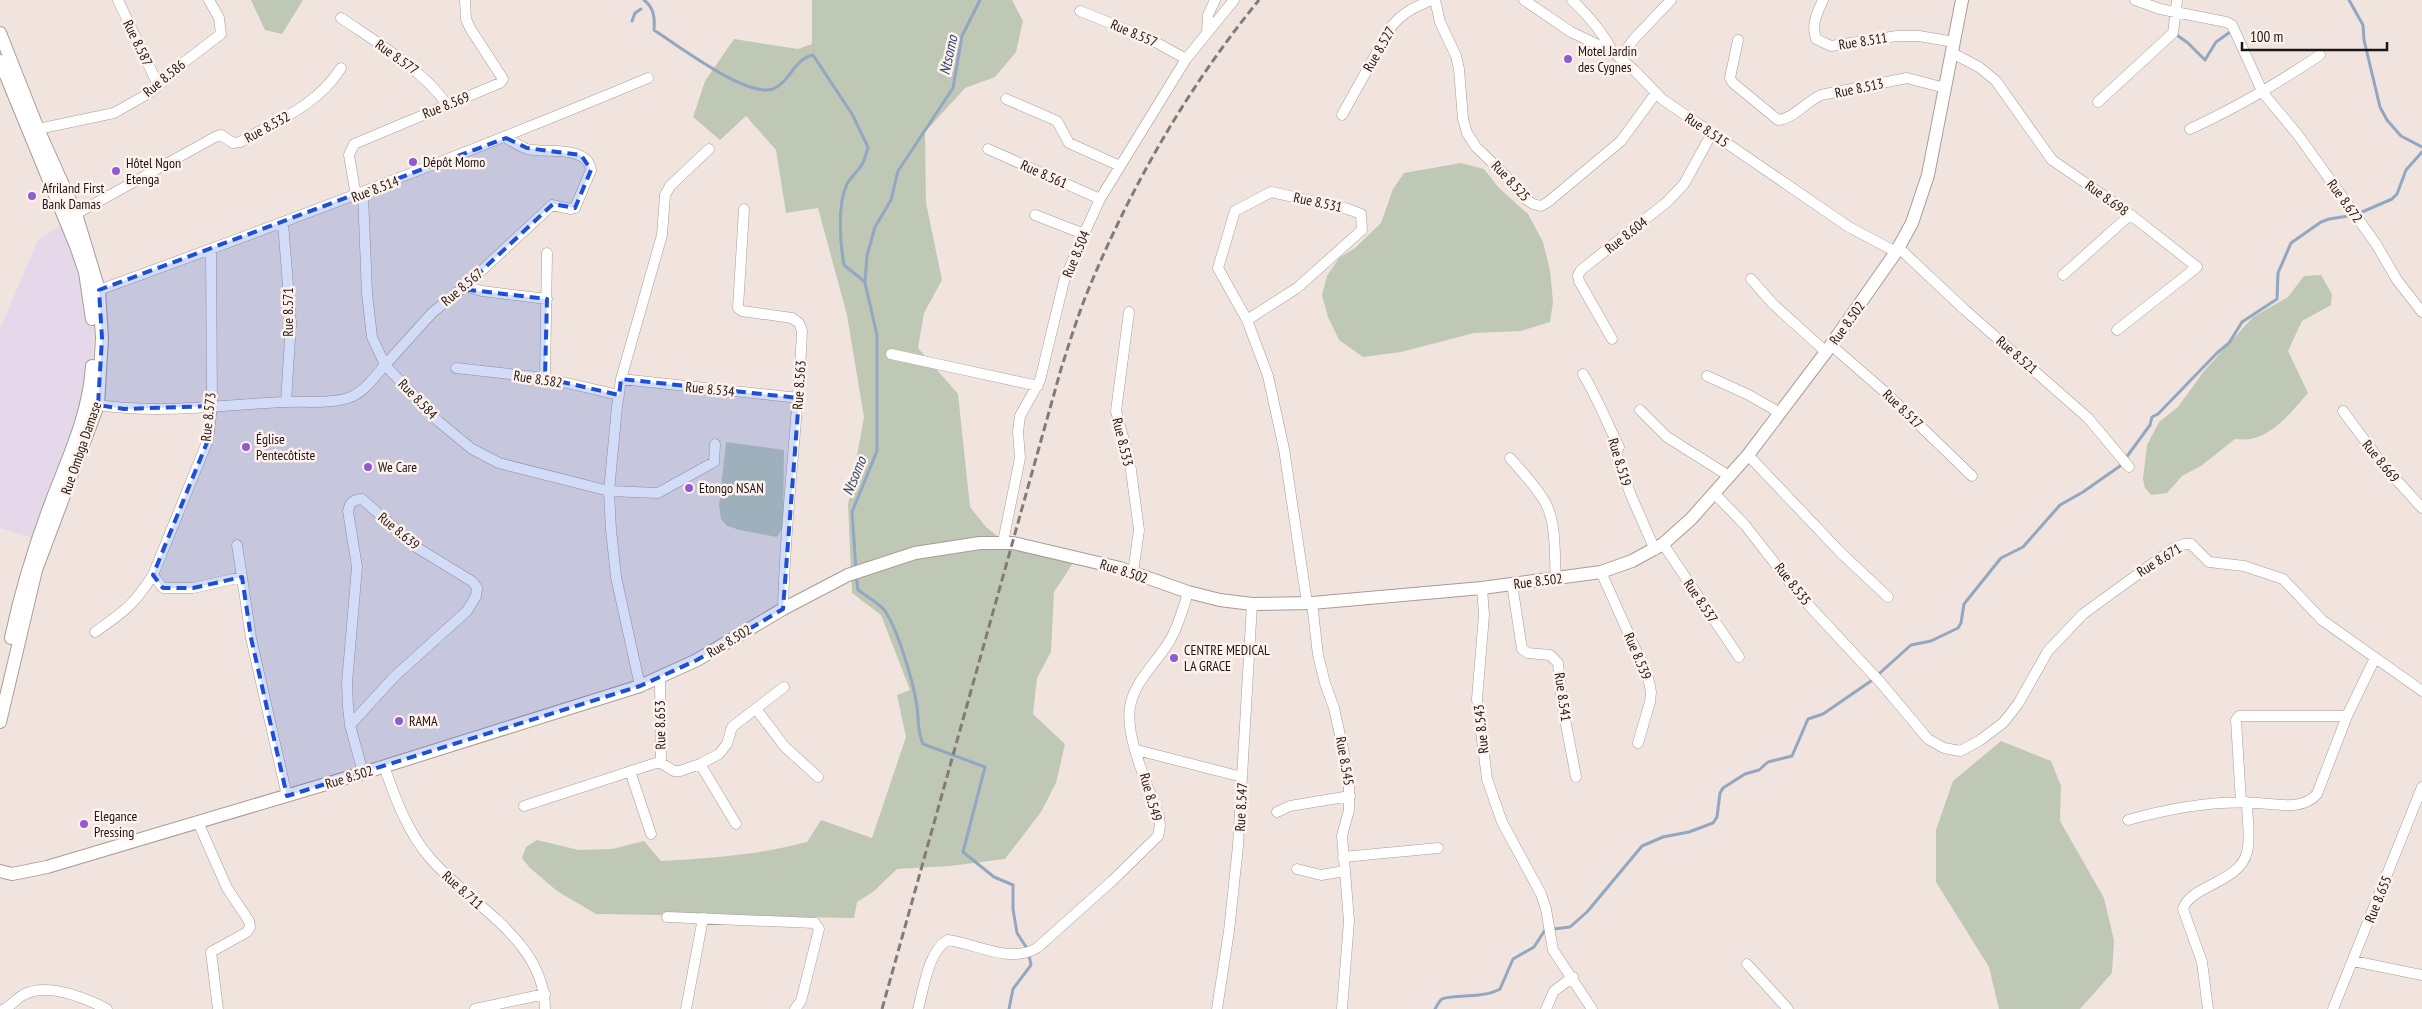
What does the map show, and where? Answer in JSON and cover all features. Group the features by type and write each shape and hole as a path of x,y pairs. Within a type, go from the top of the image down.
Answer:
{"main road":[{"name":"Rue 8.502","path":"4,874 47,867 288,796 640,686 697,660 848,574 915,553 980,543 1003,542 1077,557 1133,573 1188,592 1220,600 1252,604 1310,604 1482,588 1601,572 1632,561 1659,547 1691,519 1748,455 1829,349 1897,250 1912,224 1928,175 1962,0"},
{"name":"Rue Ombga Damase","path":"0,33 38,129 76,214 99,290 102,338 98,404 36,570 0,722"},
{"name":"Rue Ombga Damase","path":"0,61 76,246 90,298 94,332 87,403 74,447 32,552 19,598 0,685"}],"street":[{"name":"Rue 8.587","path":"118,0 158,85"},
{"name":"Rue 8.586","path":"38,129 114,113 151,92 183,63 221,34 219,18 209,0"},
{"name":"Rue 8.569","path":"359,195 349,155 354,144 500,83 503,79 470,28 466,19 465,0"},
{"path":"1207,33 1208,15 1215,0"},
{"name":"Rue 8.504","path":"1003,542 1020,458 1018,432 1020,416 1026,401 1038,386 1064,281 1084,234 1100,199 1186,58 1234,0"},
{"name":"Rue 8.525","path":"1434,0 1440,22 1456,56 1463,119 1467,133 1476,147 1500,170 1523,197 1533,204 1541,206 1548,202 1621,141 1656,93"},
{"name":"Rue 8.527","path":"1342,115 1390,27 1401,15 1410,9 1434,0"},
{"name":"Rue 8.515","path":"1524,0 1571,32 1616,55 1656,93 1849,227 1897,250"},
{"path":"1572,0 1590,17 1616,55 1671,0"},
{"name":"Rue 8.511","path":"1823,0 1813,24 1813,31 1816,39 1831,46 1897,36 1919,36 1953,47"},
{"path":"2135,0 2175,13"},
{"path":"2098,102 2173,33 2177,0"},
{"name":"Rue 8.557","path":"1080,11 1150,39 1186,58"},
{"name":"Rue 8.672","path":"2175,13 2226,22 2232,25 2263,93 2298,135 2376,244 2397,280 2422,312"},
{"name":"Rue 8.577","path":"341,18 403,60 431,83 447,104"},
{"name":"Rue 8.513","path":"1738,40 1730,78 1733,83 1778,120 1785,120 1810,100 1821,95 1894,80 1907,78 1945,88"},
{"name":"Rue 8.698","path":"1953,47 1967,60 1996,81 2052,160 2130,215 2198,267 2117,330"},
{"path":"2190,129 2233,110 2263,93 2320,55"},
{"name":"Rue 8.532","path":"76,214 215,137 221,135 236,143 248,137 319,96 333,82 341,68"},
{"name":"Rue 8.514","path":"99,290 359,195 506,138 648,78"},
{"path":"1006,99 1057,122 1069,142 1120,166"},
{"name":"Rue 8.604","path":"1612,339 1579,281 1581,270 1667,202 1684,184 1712,133"},
{"name":"Rue 8.567","path":"385,365 432,313 465,286 552,205 570,210 575,208 591,170 581,155 527,148 506,138"},
{"path":"640,686 616,577 609,491 619,395 658,254 662,235 665,195 670,186 685,174 709,149"},
{"name":"Rue 8.561","path":"988,149 1100,199"},
{"name":"Rue 8.531","path":"1247,320 1297,288 1362,230 1361,214 1348,209 1271,192 1235,211 1218,268 1247,320 1268,376 1284,449 1310,604"},
{"path":"98,404 124,409 286,402 334,402 351,397 364,389 385,365 372,337 359,195"},
{"name":"Rue 8.563","path":"744,209 738,308 742,311 792,318 802,330 799,398 788,508 782,610"},
{"path":"1035,215 1084,234"},
{"path":"2063,275 2130,215"},
{"name":"Rue 8.571","path":"283,223 290,323 286,402"},
{"name":"Rue 8.573","path":"95,632 127,610 136,601 153,575 208,440 212,406 211,249"},
{"name":"Rue 8.521","path":"1897,250 2088,418 2129,467"},
{"path":"545,378 547,253"},
{"path":"1751,279 1778,309 1829,349"},
{"path":"465,286 482,291 547,299"},
{"name":"Rue 8.533","path":"1130,312 1117,391 1116,410 1130,463 1138,530 1133,573"},
{"name":"Rue 8.517","path":"1829,349 1885,392 1972,476"},
{"path":"891,354 1038,386"},
{"name":"Rue 8.584","path":"385,365 438,421 472,449 499,463 609,491 663,492 714,462 715,444"},
{"name":"Rue 8.582","path":"456,368 545,378 619,395"},
{"name":"Rue 8.519","path":"1583,374 1596,396 1599,407 1618,447 1616,453 1621,469 1659,547"},
{"path":"1707,376 1749,395 1780,413"},
{"name":"Rue 8.534","path":"622,379 799,398"},
{"path":"1640,410 1667,437 1729,476"},
{"name":"Rue 8.669","path":"2343,412 2383,465 2422,508"},
{"path":"1748,455 1841,553 1888,597"},
{"path":"1510,458 1531,482 1546,504 1550,516 1556,579"},
{"name":"Rue 8.535","path":"1714,493 1745,525 1802,598 1881,683"},
{"name":"Rue 8.639","path":"350,725 395,676 467,611 476,596 477,588 473,582 416,547 362,499 354,500 349,504 348,511 357,567 347,683 350,725 364,773"},
{"name":"Rue 8.671","path":"1881,683 1928,739 1944,748 1960,751 1979,741 2003,723 2018,704 2048,651 2084,614 2174,548 2184,544 2191,544 2209,562 2244,566 2283,579 2322,620 2422,692"},
{"path":"237,545 251,638 288,796"},
{"name":"Rue 8.537","path":"1659,547 1739,657"},
{"name":"Rue 8.539","path":"1601,572 1648,677 1651,692 1638,742"},
{"path":"153,575 163,588 193,588 242,577"},
{"name":"Rue 8.541","path":"1512,584 1522,649 1528,653 1546,654 1554,658 1558,663 1562,704 1576,777"},
{"name":"Rue 8.543","path":"1482,588 1484,615 1477,699 1487,779 1502,822 1523,864 1541,894 1546,909 1553,950 1573,977 1592,1009"},
{"name":"Rue 8.549","path":"918,1009 933,958 940,944 948,940 962,942 992,952 1018,955 1037,948 1112,881 1158,836 1159,817 1131,729 1130,715 1135,691 1169,642 1179,622 1188,592"},
{"name":"Rue 8.547","path":"1217,1009 1229,931 1242,777 1247,664 1252,604"},
{"name":"Rue 8.545","path":"1310,604 1318,655 1341,737 1349,776 1350,796 1342,836 1349,921 1342,1009"},
{"path":"2128,820 2163,810 2200,804 2244,802 2298,805 2310,802 2317,794 2346,716 2375,658"},
{"name":"Rue 8.653","path":"660,678 661,763 674,771 680,771 700,764 719,754 727,744 732,727 784,687"},
{"path":"756,709 785,747 818,777"},
{"path":"2208,1009 2202,962 2183,909 2190,899 2238,870 2248,852 2236,720 2238,716 2346,716"},
{"path":"1137,750 1242,777"},
{"path":"524,806 630,771 661,763"},
{"path":"700,764 736,824"},
{"name":"Rue 8.711","path":"384,766 396,800 428,857 496,920 522,947 541,979 545,994 545,1009"},
{"path":"630,771 651,834"},
{"name":"Rue 8.655","path":"2336,1008 2422,787"},
{"path":"1277,812 1290,806 1350,796"},
{"path":"198,822 227,888 249,921 250,927 247,932 211,952 218,1009"},
{"path":"1343,857 1438,848"},
{"path":"1297,869 1321,875 1346,871"},
{"path":"667,916 815,923 819,929 801,1001 794,1009"},
{"path":"686,1009 704,918"},
{"path":"2353,961 2422,975"},
{"path":"1746,964 1788,1009"},
{"path":"1546,1009 1554,991 1573,977"},
{"path":"4,1009 22,995 35,991 58,992 89,1000 107,1009"},
{"path":"475,1009 545,994"}],"highlighted area":[{"path":"506,138 527,148 581,155 591,170 575,208 553,204 462,289 547,299 545,378 619,395 621,379 799,398 783,609 697,660 640,686 287,796 251,638 242,577 193,588 163,588 153,575 208,440 212,406 124,409 98,405 102,338 99,290"}],"shaded area":[{"path":"68,221 90,298 94,332 91,380 37,539 0,528 0,329 38,240"}],"green space":[{"path":"251,0 303,0 282,34 265,30"},
{"path":"812,0 1012,0 1023,21 1016,52 995,77 965,88 925,132 926,203 942,280 924,313 918,348 958,394 970,507 986,527 1006,543 1077,557 1054,592 1051,652 1037,678 1033,714 1065,744 1056,783 1041,812 1005,859 950,866 897,869 873,892 857,902 854,918 596,914 557,891 530,868 522,858 526,847 537,840 579,850 612,849 644,841 661,861 716,857 753,853 807,842 821,820 872,838 906,737 897,695 910,690 881,615 852,593 848,505 864,417 847,315 818,208 786,213 776,150 746,116 720,140 693,117 705,81 734,39 798,49 812,44"},
{"path":"1461,163 1484,169 1499,188 1528,214 1543,242 1550,270 1553,302 1550,322 1521,331 1474,333 1401,352 1363,357 1339,340 1328,317 1322,295 1327,276 1339,258 1355,248 1381,223 1393,189 1404,173"},
{"path":"2321,275 2332,294 2331,305 2302,321 2288,351 2308,393 2282,421 2267,433 2250,439 2235,439 2201,466 2182,476 2167,493 2151,495 2145,488 2143,479 2147,445 2159,422 2178,407 2204,371 2253,317 2288,297 2304,276"},
{"path":"726,442 784,450 783,527 777,537 727,526 721,519 719,506"},
{"path":"2001,741 2051,761 2061,786 2060,821 2104,898 2114,940 2112,973 2080,1009 1999,1009 1989,967 1936,882 1936,830 1953,781"}],"waterway":[{"path":"644,0 650,6 653,13 654,30 695,58 747,86 761,90 773,89 779,86 801,61 813,55 852,114 868,147 862,164 847,184 842,203 840,224 844,265 865,282"},
{"name":"Ntsomo","path":"856,569 852,512 877,451 877,335 865,283 867,256 875,227 891,200 898,171 953,88 962,36 980,0"},
{"path":"2349,0 2363,25 2364,40 2380,107 2387,120 2401,136 2422,147"},
{"path":"632,21 635,13 641,9"},
{"path":"2174,33 2188,43 2205,60 2216,42 2233,30"},
{"path":"1435,1009 1441,1000 1446,998 1485,994 1500,989 1513,959 1534,947 1545,930 1570,927 1587,912 1642,846 1663,837 1689,832 1713,823 1717,817 1720,793 1723,788 1745,774 1759,770 1768,762 1792,756 1808,719 1823,714 1871,681 1911,645 1931,641 1958,628 1961,623 1964,604 2001,558 2023,547 2060,505 2083,492 2120,466 2150,425 2152,417 2158,414 2229,343 2242,322 2277,299 2278,273 2291,243 2321,222 2355,215 2392,199 2397,194 2406,170 2422,152"},
{"name":"Ntsomo","path":"856,575 858,590 876,602 885,611 895,631 913,685 919,730 923,744 985,767 963,852 994,877 1013,885 1013,909 1017,933 1028,950 1031,965 1013,989 1009,1009"}],"railway":[{"path":"882,1009 1061,369 1083,302 1122,215 1162,140 1208,68 1259,0"}],"place":[{"name":"Motel Jardin des Cygnes","path":"1568,59"},
{"name":"Dépôt Momo","path":"413,162"},
{"name":"Hôtel Ngon Etenga","path":"116,171"},
{"name":"Afriland First Bank Damas","path":"32,196"},
{"name":"Église Pentecôtiste","path":"246,447"},
{"name":"We Care","path":"368,467"},
{"name":"Etongo NSAN","path":"689,488"},
{"name":"CENTRE MEDICAL LA GRACE","path":"1174,658"},
{"name":"RAMA","path":"399,721"},
{"name":"Elegance Pressing","path":"84,824"}]}
